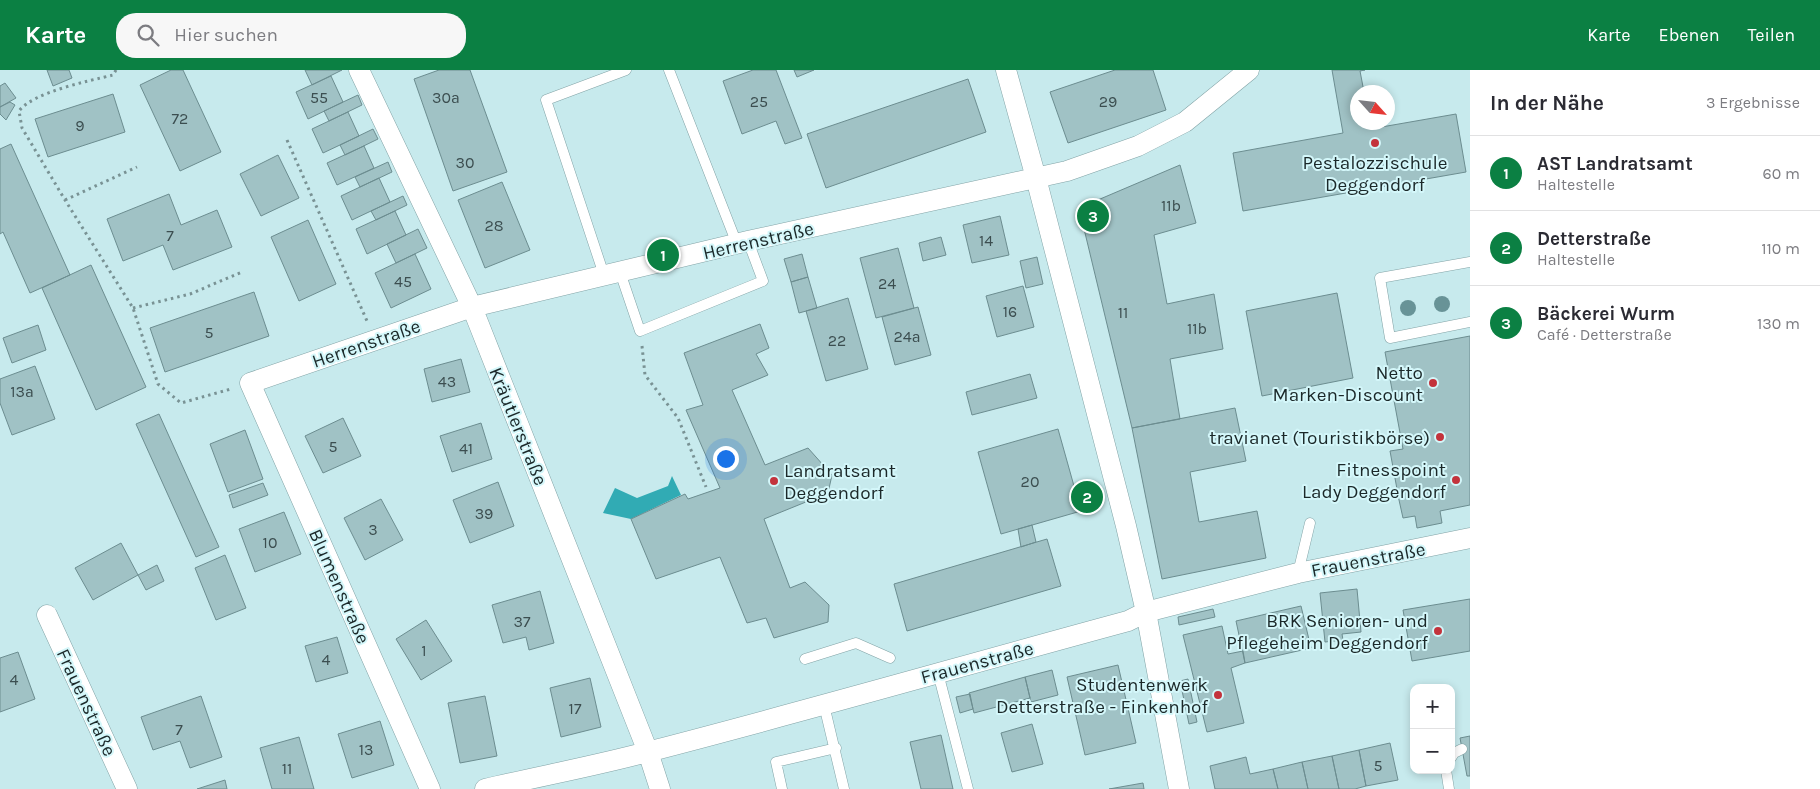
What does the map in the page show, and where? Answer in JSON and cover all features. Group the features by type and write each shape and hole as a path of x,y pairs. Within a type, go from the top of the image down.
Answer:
{"street":[{"name":"Kräutlerstraße","path":"359,70 472,307 648,752 660,789"},
{"path":"1006,70 1124,516 1146,612 1179,789"},
{"name":"Herrenstraße","path":"250,383 472,307 742,243 1067,171 1146,142 1184,122 1249,70"},
{"name":"Blumenstraße","path":"250,383 430,789"},
{"name":"Frauenstraße","path":"485,789 648,752 1128,621 1146,612 1298,573 1470,538"},
{"name":"Frauenstraße","path":"47,615 127,789"}],"lane":[{"path":"626,70 546,100 612,274 640,331 763,281 742,243 669,70"},
{"path":"1470,262 1380,278 1390,338 1470,322"},
{"path":"1298,573 1310,524"},
{"path":"805,658 856,643 890,658"},
{"path":"938,673 968,789"},
{"path":"824,705 836,748 844,789"},
{"path":"782,789 776,762 836,748"},
{"path":"1455,752 1462,749"},
{"path":"1446,774 1448,789"}],"path":[{"path":"116,70 113,75 61,88 24,104 19,111 22,128 133,308 158,384 181,403 250,383"},
{"path":"287,140 375,340"},
{"path":"65,200 137,167"},
{"path":"133,308 190,294 242,272"},
{"path":"640,331 645,375 678,418 706,486"}],"water":[{"path":"672,476 681,495 631,519 603,513 615,488 637,498 668,486"}],"building":[{"path":"47,70 69,70 72,78 53,86"},
{"path":"171,70 183,70 221,152 180,171 140,85"},
{"path":"305,70 342,70 312,85"},
{"path":"439,70 470,70 507,172 453,191 414,79"},
{"path":"753,70 776,70 802,138 785,144 776,121 742,134 723,81"},
{"path":"794,70 814,70 797,77"},
{"path":"1115,70 1153,70 1166,110 1068,143 1050,92"},
{"name":"Pestalozzischule Deggendorf","path":"1332,70 1365,70 1360,71 1363,85 1350,85 1350,130 1395,130 1395,125 1456,114 1466,172 1243,211 1233,153 1343,133"},
{"path":"331,76 343,102 308,119 296,92"},
{"path":"968,79 986,132 826,188 807,134"},
{"path":"5,83 16,98 0,107 0,86"},
{"path":"113,94 125,132 48,157 35,119"},
{"path":"358,95 362,105 329,121 324,111"},
{"path":"10,102 15,105 6,120 0,114 0,107"},
{"path":"348,112 359,136 323,153 312,129"},
{"path":"373,129 378,139 345,155 340,145"},
{"path":"11,144 70,275 30,293 3,232 0,234 0,149"},
{"path":"364,146 374,168 337,185 327,163"},
{"path":"278,155 299,198 261,216 240,174"},
{"path":"388,162 392,172 360,187 355,177"},
{"path":"1180,165 1196,223 1154,235 1167,304 1214,294 1223,349 1170,359 1180,419 1132,428 1079,208"},
{"path":"379,178 390,202 352,220 341,196"},
{"path":"502,182 530,250 485,268 458,200"},
{"path":"169,194 181,225 217,210 232,247 173,270 163,245 123,261 107,219"},
{"path":"403,196 407,205 376,220 371,211"},
{"path":"395,211 406,235 367,254 356,229"},
{"path":"1000,216 1009,255 972,263 963,225"},
{"path":"308,220 336,284 299,301 271,237"},
{"path":"418,229 427,248 396,263 387,244"},
{"path":"941,237 946,255 923,261 919,243"},
{"path":"898,248 914,308 876,318 860,258"},
{"path":"415,254 431,289 391,308 375,273"},
{"path":"802,254 808,277 791,282 784,259"},
{"path":"1037,257 1043,284 1026,288 1020,261"},
{"path":"91,265 146,387 96,410 42,288"},
{"path":"808,277 817,308 799,313 791,282"},
{"path":"1023,286 1034,327 997,337 986,296"},
{"path":"254,292 269,336 165,372 150,328"},
{"path":"1337,293 1353,378 1262,396 1246,311"},
{"path":"848,298 868,369 826,381 806,311"},
{"path":"918,307 931,355 895,365 882,317"},
{"name":"Landratsamt Deggendorf","path":"760,324 769,348 756,354 768,375 732,390 765,465 808,448 832,475 828,493 764,519 790,588 805,582 829,605 828,622 774,638 766,618 747,623 720,557 656,579 631,519 685,494 688,499 720,488 686,410 703,405 684,353"},
{"path":"38,325 46,350 12,363 3,338"},
{"path":"1470,336 1470,505 1440,511 1442,523 1417,528 1415,516 1403,518 1390,451 1403,449 1385,352"},
{"path":"461,359 470,392 432,402 424,369"},
{"path":"35,366 55,419 12,435 0,403 0,379"},
{"path":"1030,374 1037,398 972,415 966,392"},
{"path":"1235,408 1246,461 1190,472 1199,522 1257,511 1266,558 1162,579 1132,428"},
{"path":"159,414 219,547 196,557 136,424"},
{"path":"343,418 361,456 323,473 305,436"},
{"path":"481,423 492,459 452,472 440,436"},
{"path":"1058,429 1081,511 1001,534 978,452"},
{"path":"245,430 263,479 228,492 210,444"},
{"path":"498,482 514,526 470,543 453,500"},
{"path":"263,483 268,495 233,508 229,495"},
{"path":"381,499 403,540 365,560 344,518"},
{"path":"284,512 301,554 255,572 239,529"},
{"path":"1032,525 1036,542 1021,547 1018,529"},
{"path":"1047,539 1061,586 907,631 894,584"},
{"path":"121,543 138,575 93,600 75,568"},
{"path":"225,555 246,608 216,620 195,568"},
{"path":"157,565 164,581 146,590 138,575"},
{"path":"1357,589 1361,632 1342,634 1343,640 1325,642 1320,593"},
{"path":"540,591 554,643 529,650 526,637 503,643 492,605"},
{"name":"BRK Senioren- und Pflegeheim Deggendorf","path":"1470,599 1470,651 1412,661 1403,610"},
{"path":"1301,606 1311,648 1245,663 1236,621"},
{"path":"1213,609 1215,617 1179,625 1178,617"},
{"path":"426,620 452,661 421,680 396,639"},
{"name":"Studentenwerk Detterstraße - Finkenhof","path":"1222,626 1228,654 1243,651 1245,663 1231,668 1244,723 1207,732 1183,635"},
{"path":"337,637 348,673 316,682 305,646"},
{"path":"18,652 35,699 0,712 0,658"},
{"path":"1118,665 1136,743 1085,755 1067,677"},
{"path":"1052,670 1058,695 1031,702 1025,677"},
{"path":"1025,677 1030,698 974,713 969,693"},
{"path":"590,678 601,727 561,737 550,688"},
{"path":"1188,679 1197,722 1189,724 1180,681"},
{"path":"970,694 973,709 960,713 956,697"},
{"path":"201,696 222,757 190,768 180,741 153,750 141,717"},
{"path":"485,696 497,756 460,763 448,703"},
{"path":"380,721 394,765 352,778 338,734"},
{"path":"1032,724 1043,764 1012,772 1001,733"},
{"path":"941,735 953,789 921,789 910,742"},
{"path":"1470,736 1470,776 1467,776 1460,738"},
{"path":"299,737 314,789 272,789 260,748"},
{"path":"1390,743 1398,780 1366,786 1359,750"},
{"path":"1359,750 1366,786 1355,789 1339,789 1332,756"},
{"path":"1332,756 1339,789 1308,789 1302,762"},
{"path":"1246,757 1250,774 1273,769 1278,789 1215,789 1210,766"},
{"path":"1302,762 1308,789 1278,789 1273,769"},
{"path":"225,780 227,789 197,789"},
{"path":"1143,783 1144,789 1109,789"}],"place":[{"name":"Pestalozzischule Deggendorf","path":"1375,143"},
{"name":"Bäckerei Wurm","path":"1093,216"},
{"name":"AST Landratsamt","path":"663,255"},
{"name":"Netto Marken-Discount","path":"1433,383"},
{"name":"travianet (Touristikbörse)","path":"1440,437"},
{"name":"Fitnesspoint Lady Deggendorf","path":"1456,480"},
{"name":"Landratsamt Deggendorf","path":"774,481"},
{"name":"Detterstraße","path":"1087,497"},
{"name":"BRK Senioren- und Pflegeheim Deggendorf","path":"1438,631"},
{"name":"Studentenwerk Detterstraße - Finkenhof","path":"1218,695"}]}
